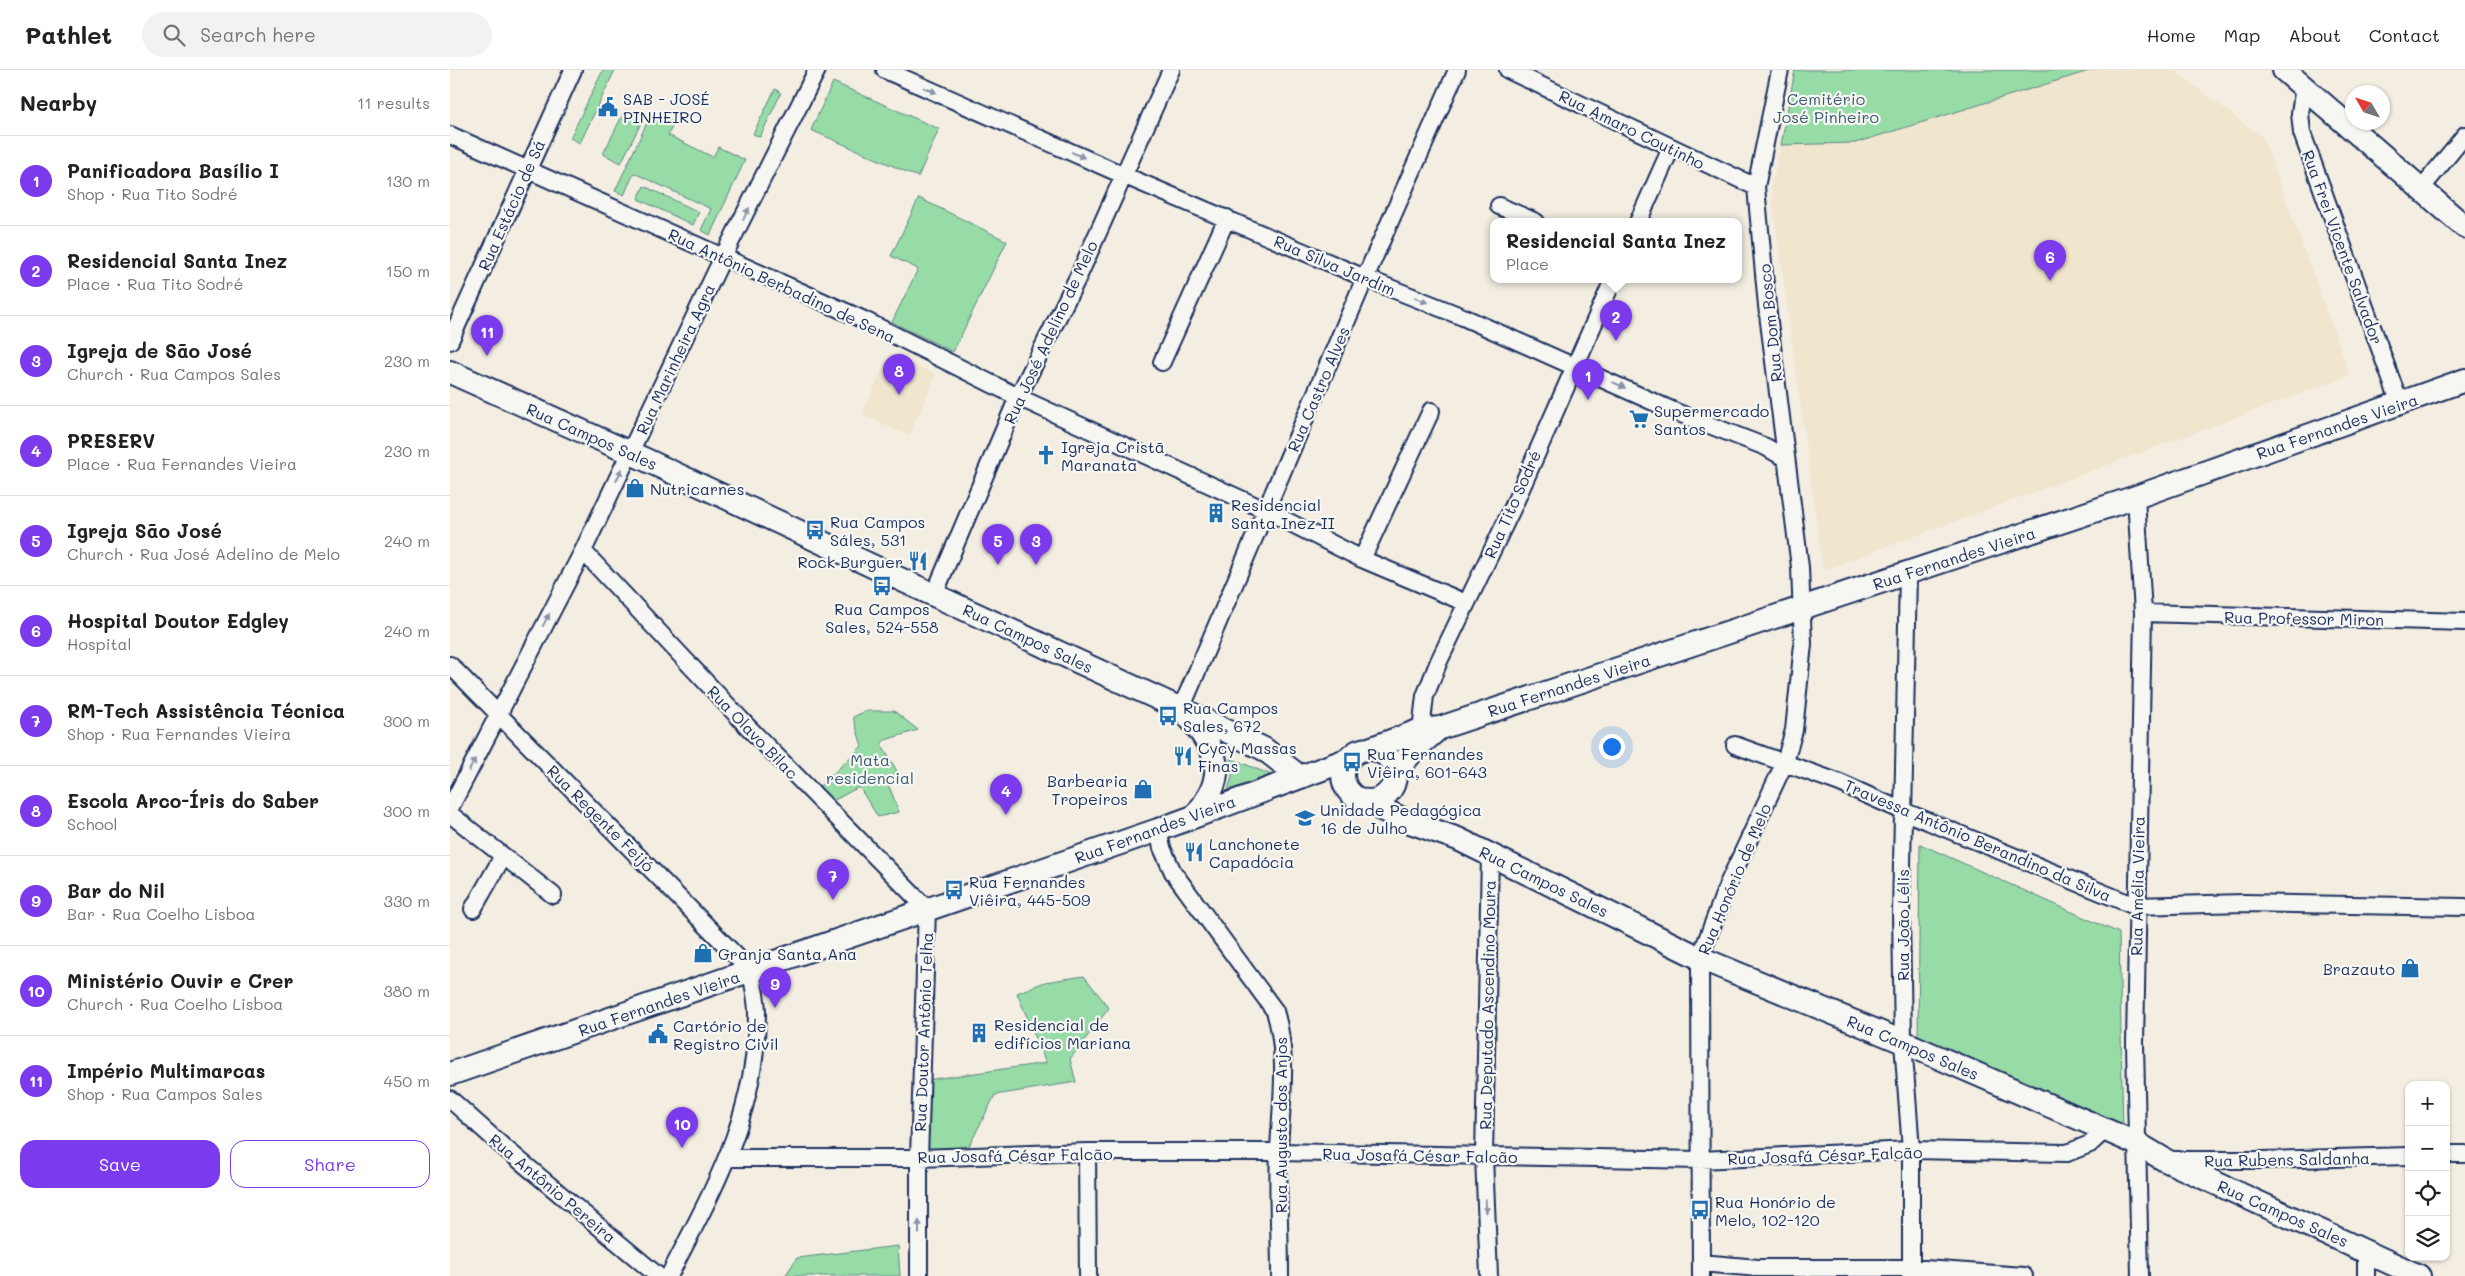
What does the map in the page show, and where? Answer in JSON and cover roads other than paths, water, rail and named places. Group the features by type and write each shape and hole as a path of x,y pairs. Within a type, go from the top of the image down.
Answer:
{"street":[{"name":"Rua Estácio de Sá","path":"450,341 573,70"},
{"name":"Rua Marinheira Agra","path":"450,808 583,552 723,257 817,70"},
{"name":"Rua Silva Jardim","path":"885,70 1122,175 1577,365 1676,412 1766,447 1785,458"},
{"name":"Rua José Adelino de Melo","path":"934,595 1018,397 1079,275 1122,175 1172,70"},
{"name":"Rua Castro Alves","path":"1181,709 1365,278 1457,70"},
{"name":"Rua Amaro Coutinho","path":"1508,70 1756,187"},
{"name":"Rua Dom Bosco","path":"1780,70 1756,187 1785,458 1800,567 1802,608"},
{"path":"2284,70 2465,227"},
{"name":"Rua Frei Vicente Salvador","path":"2304,87 2300,113 2302,133 2400,404"},
{"name":"Rua Antônio Berbadino de Sena","path":"450,135 528,168 864,320 1018,397 1265,510 1362,559 1466,603"},
{"path":"2421,189 2465,135"},
{"path":"1640,218 1671,148"},
{"path":"1499,206 1527,218"},
{"path":"1162,362 1227,218"},
{"name":"Rua Tito Sodré","path":"1430,729 1429,684 1513,507 1544,432 1577,365 1612,283"},
{"name":"Rua Campos Sales","path":"450,372 630,452 1181,709 1264,749 1302,776 1407,821 1458,839 1700,958 1903,1042 2138,1144 2165,1160 2419,1276"},
{"name":"Rua Fernandes Vieira","path":"1369,749 1908,574 2136,497 2465,380"},
{"path":"1362,559 1431,411"},
{"name":"Rua Amélia Vieira","path":"2136,497 2143,614 2135,906 2134,1044 2140,1276"},
{"name":"Rua Olavo Bilac","path":"583,552 747,726 928,908"},
{"name":"Rua João Lélis","path":"1908,574 1901,913 1903,1042 1911,1150 1911,1272"},
{"name":"Rua Honório de Melo","path":"1701,1270 1700,958 1728,884 1785,762 1794,730 1803,644 1802,608"},
{"name":"Rua Professor Miron","path":"2143,614 2465,622"},
{"name":"Rua Regente Feijó","path":"450,665 752,971"},
{"path":"1181,709 1210,743 1215,756 1216,769 1213,792 1195,816"},
{"name":"Rua Fernandes Vieira","path":"1392,782 1430,729"},
{"name":"Travessa Antônio Berandino da Silva","path":"1735,745 1840,783 1903,812 2135,906 2244,903 2465,907"},
{"path":"1392,782 1382,798 1359,799 1348,791 1343,775 1348,759 1358,752 1369,749 1376,750 1389,758 1392,782 1407,821"},
{"name":"Rua Fernandes Vieira","path":"450,1074 1158,830 1348,759"},
{"path":"450,814 553,895"},
{"name":"Rua Augusto dos Anjos","path":"1158,830 1162,848 1173,872 1275,1011 1282,1034 1283,1058 1278,1152 1280,1276"},
{"name":"Rua Deputado Ascendino Moura","path":"1490,854 1484,1157 1490,1276"},
{"path":"474,909 504,856"},
{"name":"Rua Doutor Antônio Telha","path":"919,1276 919,1158 928,908"},
{"path":"669,1276 728,1158 746,1105 754,1063 757,1011 752,971"},
{"name":"Rua Antônio Pereira","path":"450,1099 500,1144 658,1276"},
{"name":"Rua Josafá César Falcão","path":"728,1158 919,1158 1087,1152 1278,1152 1700,1160 1911,1150 2067,1153 2090,1144 2105,1130"},
{"path":"1087,1152 1088,1276"},
{"path":"2450,1154 2465,1154"},
{"name":"Rua Rubens Saldanha","path":"2165,1160 2244,1161 2405,1156"},
{"path":"2366,1251 2366,1276"},
{"path":"1701,1270 1758,1268 2024,1276"}],"place":[{"name":"SAB - JOSÉ PINHEIRO","path":"608,107"},
{"name":"Hospital Doutor Edgley","path":"2050,281"},
{"name":"Residencial Santa Inez","path":"1616,341"},
{"name":"Império Multimarcas","path":"487,356"},
{"name":"Escola Arco-Íris do Saber","path":"899,395"},
{"name":"Panificadora Basílio I","path":"1588,400"},
{"name":"Supermercado Santos","path":"1639,419"},
{"name":"Igreja Cristã Maranata","path":"1046,455"},
{"name":"Nutricarnes","path":"635,488"},
{"name":"Residencial Santa Inez II","path":"1216,513"},
{"name":"Rua Campos Sáles, 531","path":"815,530"},
{"name":"Rock Burguer","path":"918,561"},
{"name":"Igreja São José","path":"998,565"},
{"name":"Igreja de São José","path":"1036,565"},
{"name":"Rua Campos Sales, 524-558","path":"882,586"},
{"name":"Rua Campos Sales, 672","path":"1168,716"},
{"name":"Cycy Massas Finas","path":"1183,756"},
{"name":"Rua Fernandes Viêira, 601-643","path":"1352,762"},
{"name":"Barbearia Tropeiros","path":"1143,789"},
{"name":"PRESERV","path":"1006,815"},
{"name":"Unidade Pedagógica 16 de Julho","path":"1305,818"},
{"name":"Lanchonete Capadócia","path":"1194,852"},
{"name":"Rua Fernandes Viêira, 445-509","path":"954,890"},
{"name":"RM-Tech Assistência Técnica","path":"833,900"},
{"name":"Granja Santa Ana","path":"703,953"},
{"name":"Brazauto","path":"2410,968"},
{"name":"Bar do Nil","path":"775,1008"},
{"name":"Residencial de edifícios Mariana","path":"979,1033"},
{"name":"Cartório de Registro Civil","path":"658,1034"},
{"name":"Ministério Ouvir e Crer","path":"682,1148"},
{"name":"Rua Honório de Melo, 102-120","path":"1700,1210"}],"park label":[{"name":"Cemitério José Pinheiro","path":"1826,107"},
{"name":"Mata residencial","path":"870,768"}]}
